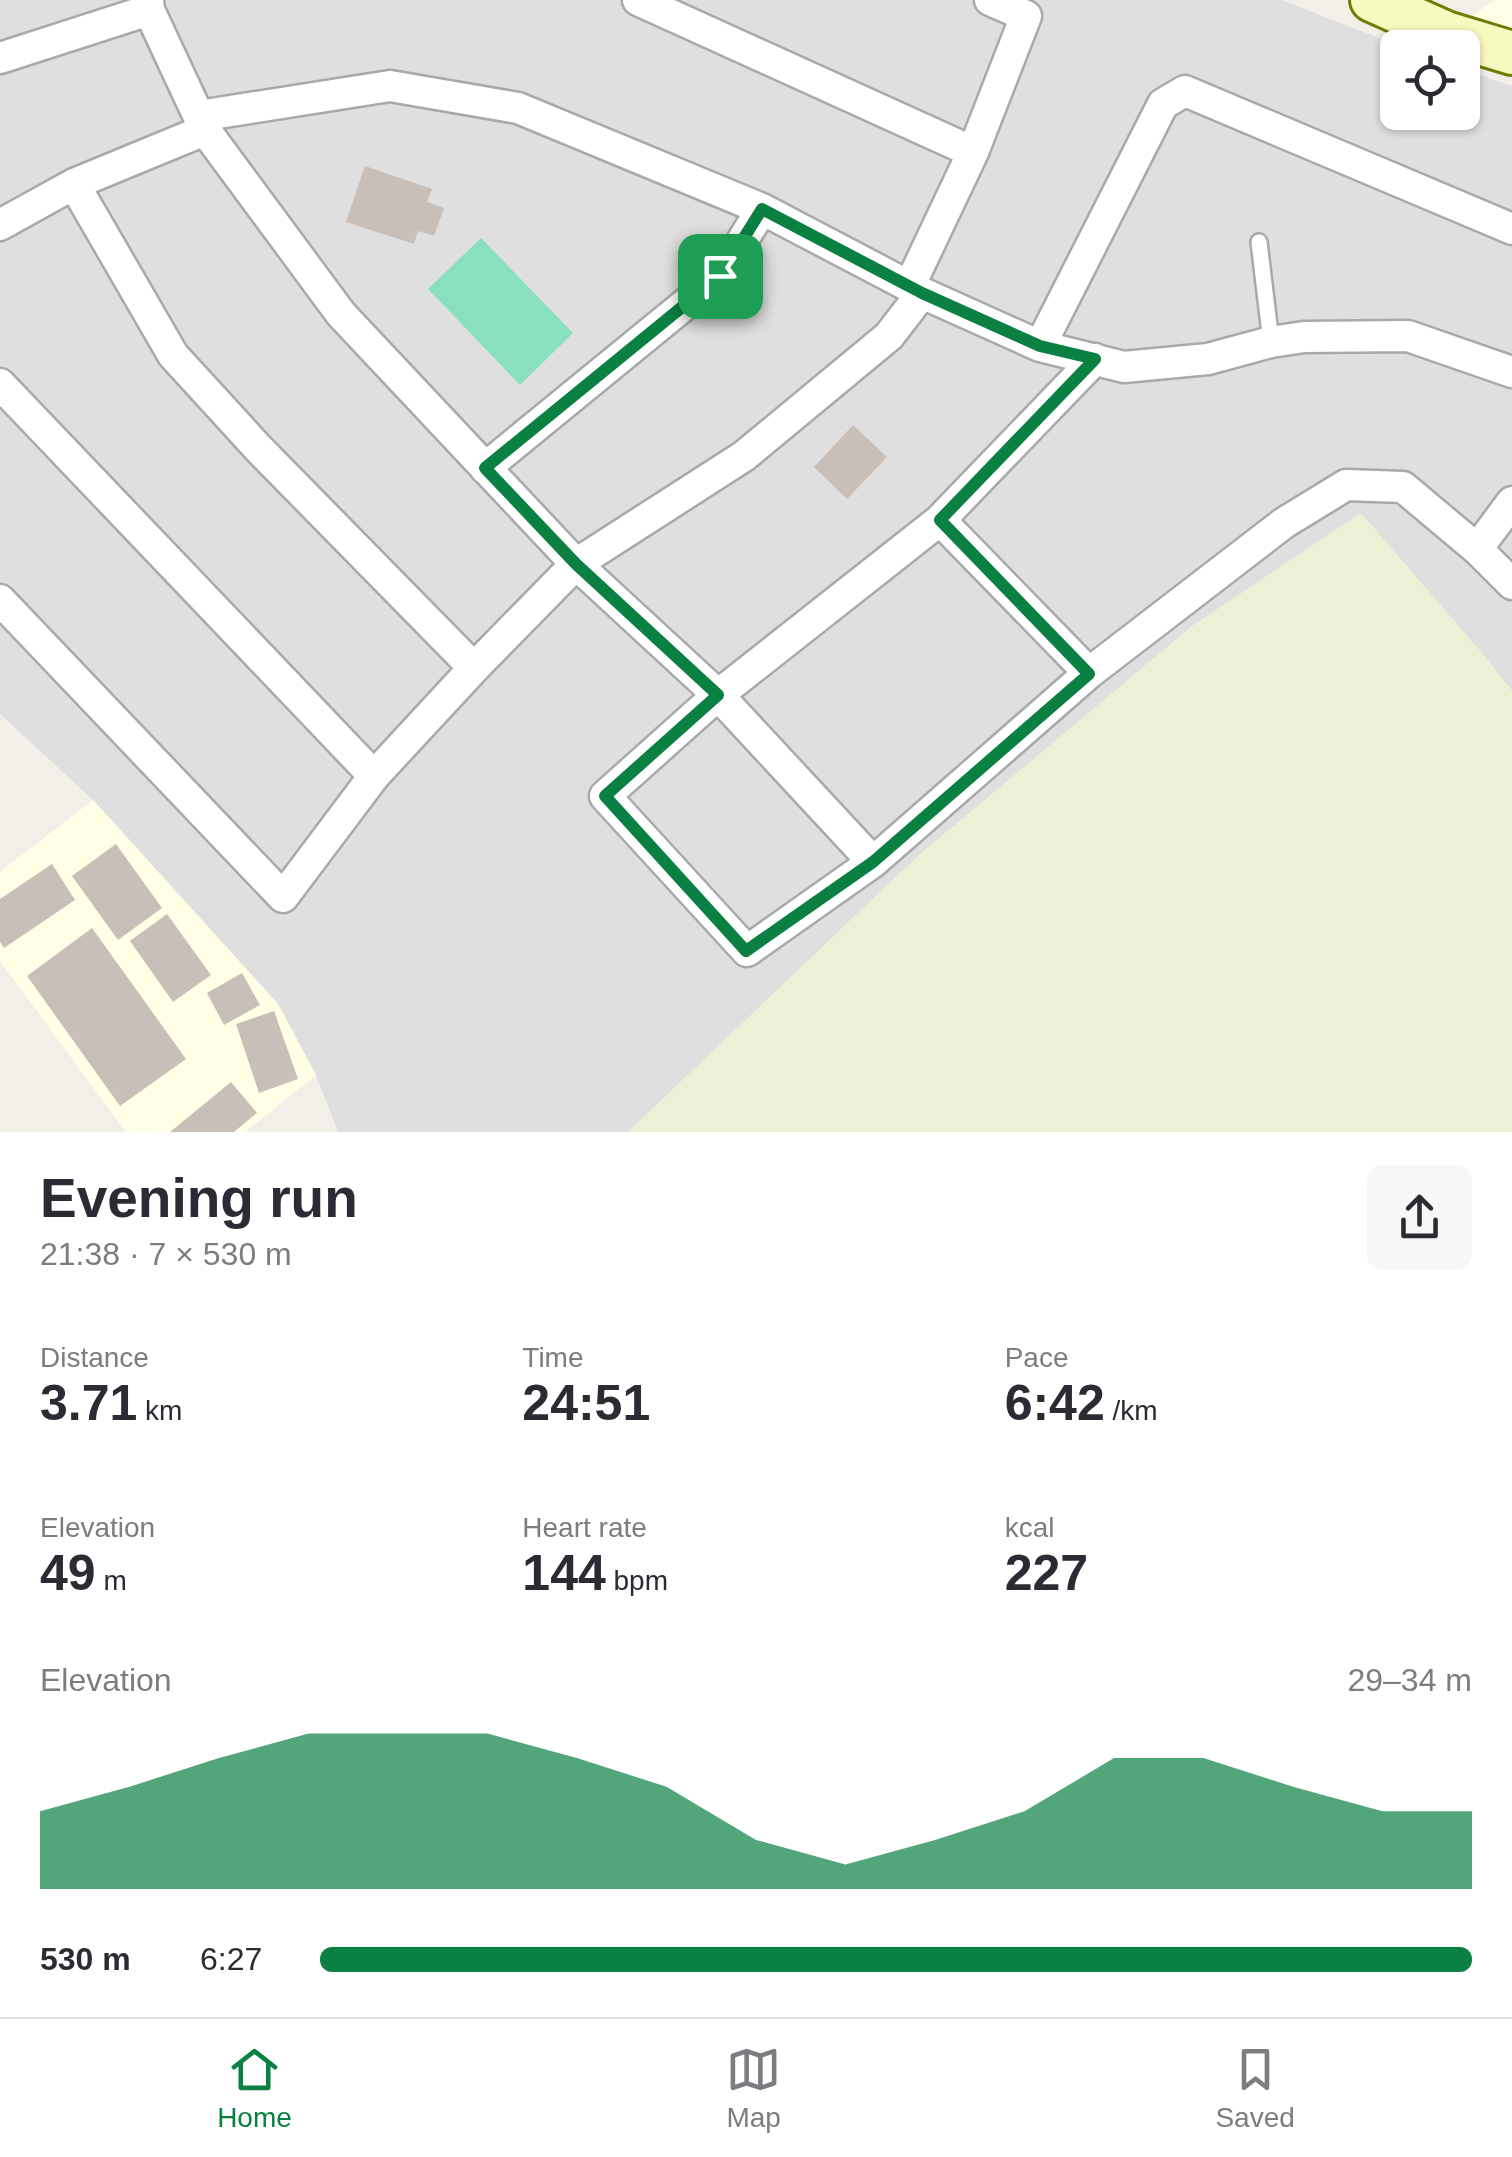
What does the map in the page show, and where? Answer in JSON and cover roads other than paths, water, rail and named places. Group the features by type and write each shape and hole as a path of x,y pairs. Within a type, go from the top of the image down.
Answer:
{"street":[{"path":"638,0 974,152"},
{"path":"0,600 284,897 374,776 576,564 744,456 889,336 916,289 1026,16 990,0"},
{"path":"1372,0 1446,33 1512,53"},
{"path":"3,47 148,5 202,123 341,314 576,564 718,695 873,862"},
{"path":"0,225 74,184 202,123 390,86 518,108 762,209 916,289 1040,346 1124,366 1208,359 1304,337 1408,336 1512,372"},
{"path":"1040,346 1163,104 1184,91 1512,229"},
{"path":"74,184 174,355 258,448 474,668"},
{"path":"485,468 720,276 762,209"},
{"path":"1095,359 940,520 718,695 605,796 746,951 873,862 1089,674 1284,523 1346,485 1403,487 1512,584"},
{"path":"0,384 374,776"},
{"path":"1477,549 1512,502"},
{"path":"940,520 1089,674"}],"lane":[{"path":"1259,242 1271,342"}]}
